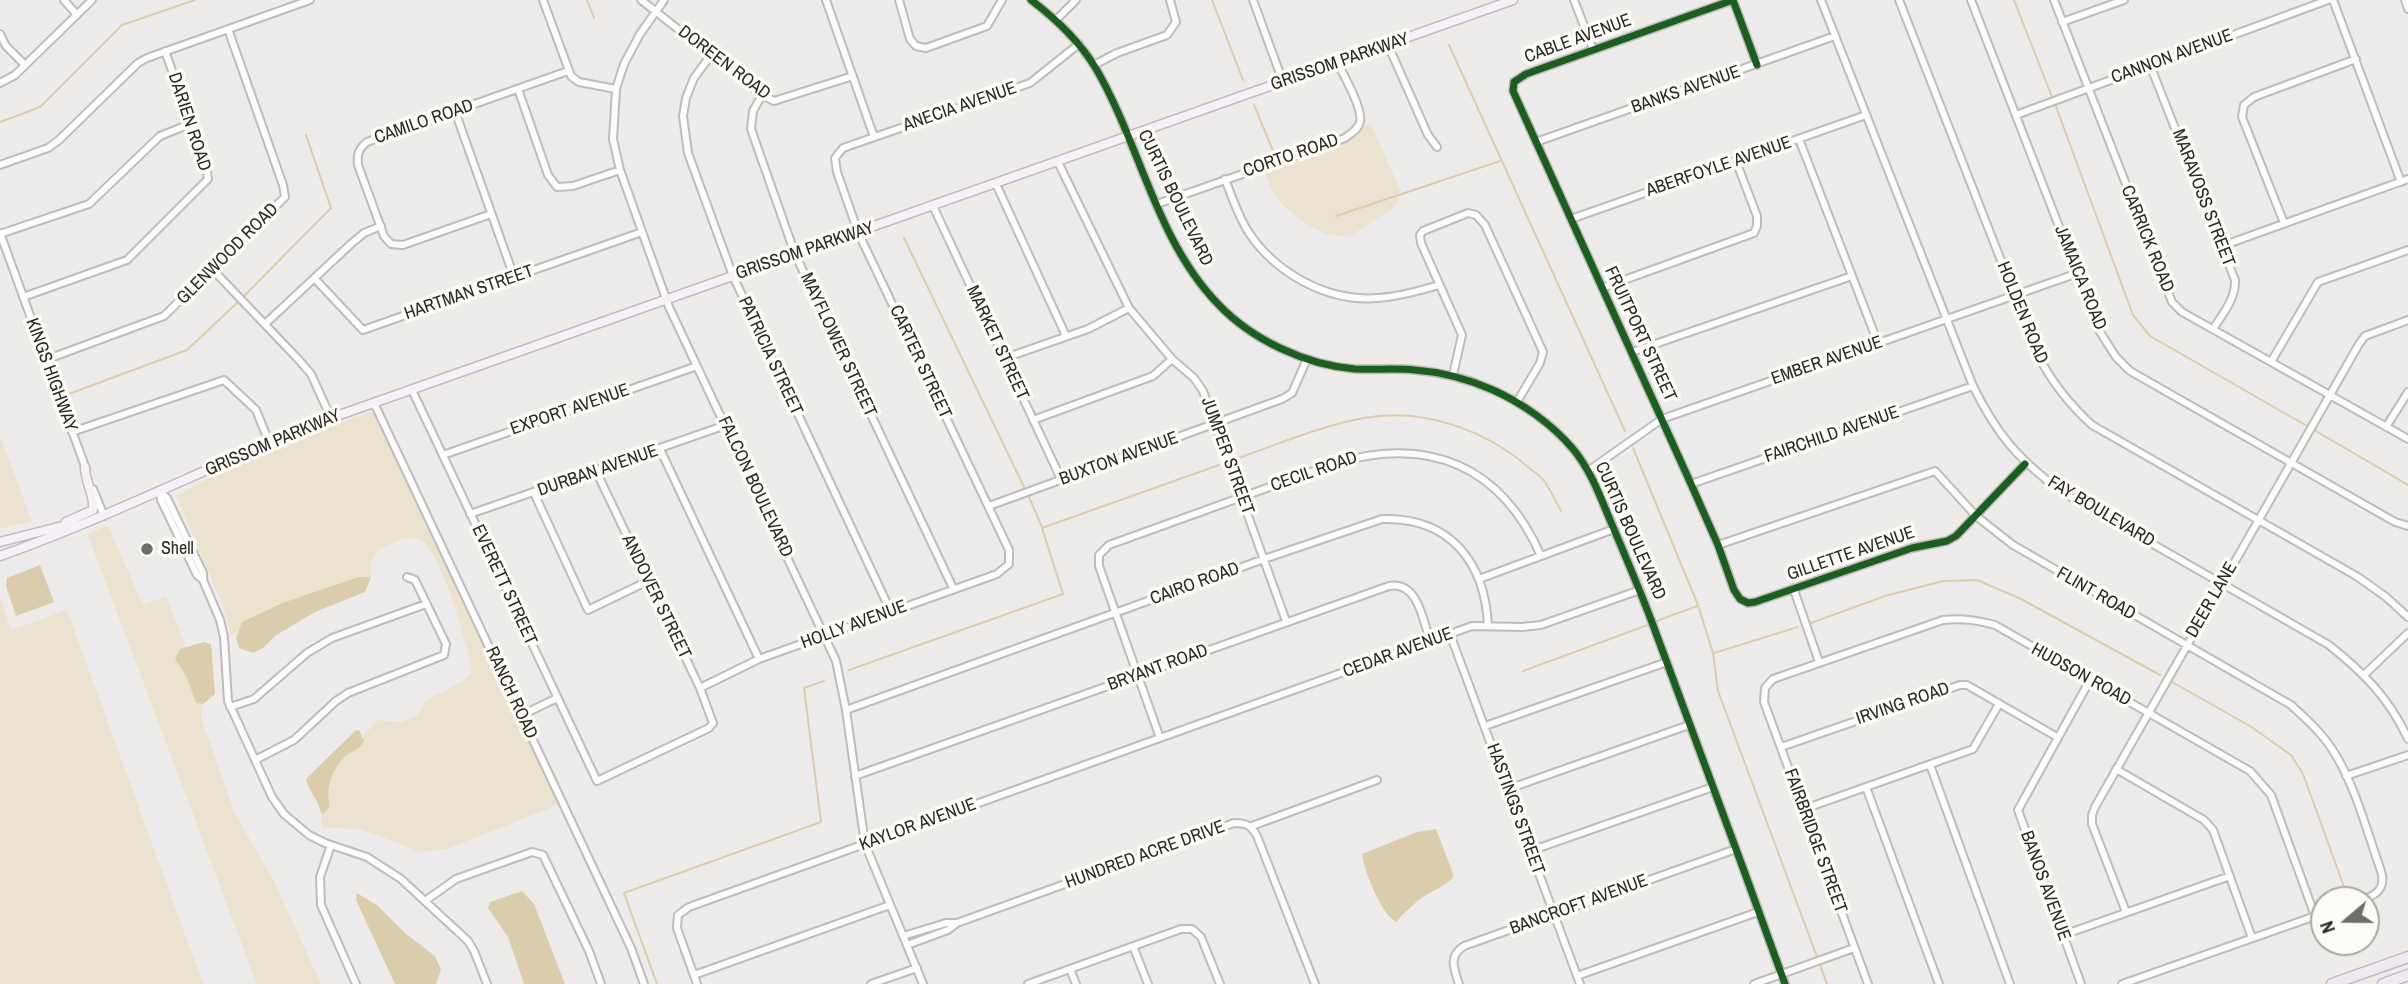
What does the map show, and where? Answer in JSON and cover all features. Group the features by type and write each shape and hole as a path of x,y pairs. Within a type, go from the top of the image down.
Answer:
{"highway":[{"path":"2332,984 2408,957"},
{"path":"2383,984 2408,975"}],"main road":[{"name":"GRISSOM PARKWAY","path":"0,555 104,516 268,442 374,402 1513,0"},
{"path":"51,529 93,510 85,467"},
{"name":"GRISSOM PARKWAY","path":"0,542 104,516"}],"street":[{"path":"64,0 77,15"},
{"path":"0,82 15,75 92,0"},
{"path":"0,165 48,148 60,140 138,63 310,0"},
{"path":"543,0 568,71 579,82 617,89"},
{"name":"DOREEN ROAD","path":"641,0 762,95 774,101 853,76"},
{"name":"FALCON BOULEVARD","path":"664,0 624,64 617,89 613,139 620,170 666,299 825,635 839,670 865,844 923,984"},
{"path":"826,0 874,137"},
{"path":"899,0 910,39 916,46 926,48 987,26 1002,0"},
{"name":"CURTIS BOULEVARD","path":"1031,0 1056,20 1094,65 1111,96 1178,248 1196,278 1219,305 1241,324 1268,341 1307,359 1353,369 1417,370 1453,375 1517,402 1573,449 1588,471 1640,590 1785,984"},
{"path":"1056,20 1076,0"},
{"path":"1094,65 1117,53 1167,35 1174,29 1176,22 1170,0"},
{"path":"1253,0 1283,82"},
{"path":"1574,0 1593,49"},
{"path":"1733,0 1757,65"},
{"name":"CABLE AVENUE","path":"1514,82 1525,74 1733,0"},
{"name":"FAY BOULEVARD","path":"1822,0 1973,386 1991,420 2025,464 2062,492 2329,645 2365,674 2387,702 2408,739"},
{"name":"HOLDEN ROAD","path":"1899,0 2014,297 2049,378 2077,412 2092,425 2358,577 2408,617"},
{"name":"JAMAICA ROAD","path":"1971,0 2100,332 2116,357 2130,371 2395,522 2408,526"},
{"name":"CARRICK ROAD","path":"2054,0 2172,302 2182,312 2408,439"},
{"path":"2062,22 2124,0"},
{"name":"CANNON AVENUE","path":"2016,115 2328,0"},
{"path":"2222,246 2405,181 2333,0"},
{"path":"2405,0 2408,9"},
{"name":"GLENWOOD ROAD","path":"46,360 158,320 213,270 285,197 228,29"},
{"path":"0,34 6,46 25,65"},
{"name":"BANKS AVENUE","path":"1536,142 1835,36"},
{"name":"ANECIA AVENUE","path":"835,158 844,148 1030,83 1079,44"},
{"path":"1388,45 1428,135 1437,147"},
{"name":"DARIEN ROAD","path":"23,297 127,260 208,179 206,166 165,51"},
{"name":"PATRICIA STREET","path":"711,55 694,78 686,98 684,135 688,152 733,276 891,612"},
{"path":"2284,223 2242,117 2244,104 2254,97 2356,59"},
{"name":"CORTO ROAD","path":"1157,204 1345,138 1356,130 1361,121 1360,111 1338,63"},
{"name":"MARAVOSS STREET","path":"2150,65 2235,280 2235,289 2213,329"},
{"name":"CAMILO ROAD","path":"381,226 358,165 360,147 367,142 568,71"},
{"name":"FRUITPORT STREET","path":"1514,82 1513,91 1662,419 1740,599"},
{"path":"518,89 548,175 557,187 573,186 620,170"},
{"name":"MAYFLOWER STREET","path":"762,95 753,111 751,129 795,254 953,588"},
{"path":"455,111 514,277"},
{"name":"ABERFOYLE AVENUE","path":"1571,219 1866,115"},
{"path":"0,234 89,204 160,136 190,124"},
{"path":"1799,139 1878,343"},
{"name":"CARTER STREET","path":"835,158 837,172 858,232 989,506 1009,550 1009,564"},
{"path":"1602,288 1754,233 1757,216 1736,161"},
{"name":"JUMPER STREET","path":"1058,162 1129,308 1171,359 1194,378 1203,391 1286,621"},
{"path":"1225,179 1238,212 1256,242 1282,267 1315,288 1340,295 1373,299 1439,285"},
{"path":"996,184 1066,336"},
{"name":"MARKET STREET","path":"933,206 1061,479"},
{"path":"1453,375 1462,335 1420,243 1419,235 1468,213 1476,215 1485,225 1543,352 1540,363 1517,402"},
{"path":"265,324 358,238 381,226 384,236 391,244 403,245 491,214"},
{"name":"HARTMAN STREET","path":"315,279 363,330 642,232"},
{"name":"KINGS HIGHWAY","path":"0,234 104,516"},
{"path":"2271,362 2318,282 2408,250"},
{"path":"213,270 311,374 331,418"},
{"name":"EMBER AVENUE","path":"1588,471 1662,419 2078,273"},
{"path":"1632,352 1852,276"},
{"path":"1005,358 1109,320 1129,308"},
{"name":"DEER LANE","path":"2126,912 2092,824 2092,815 2186,645 2365,336 2408,320"},
{"path":"1033,420 1153,376 1171,359"},
{"name":"BUXTON AVENUE","path":"989,506 1282,399 1293,393 1307,359"},
{"name":"EXPORT AVENUE","path":"443,455 697,366"},
{"path":"72,432 225,380 256,410 268,442"},
{"name":"FAIRCHILD AVENUE","path":"1691,484 1973,386"},
{"name":"EVERETT STREET","path":"412,390 597,780"},
{"path":"2386,427 2408,393"},
{"name":"RANCH ROAD","path":"374,402 631,948 644,984"},
{"name":"DURBAN AVENUE","path":"470,514 726,425"},
{"path":"660,449 759,659"},
{"name":"CECIL ROAD","path":"1117,612 1099,566 1099,555 1109,545 1365,454 1399,452 1427,455 1451,462 1494,488 1513,507 1530,531 1541,555"},
{"name":"GILLETTE AVENUE","path":"1740,599 1748,603 1755,602 1912,548 1947,541 1956,536 2025,464"},
{"name":"ANDOVER STREET","path":"596,471 713,723 709,728 597,780"},
{"name":"FLINT ROAD","path":"1718,545 1935,471 1976,516 2013,545 2291,705 2315,726 2332,749 2346,776 2381,872 2383,879 2380,890"},
{"path":"160,492 161,500 197,575 203,580 220,620 230,707 272,796 284,814 309,835 385,868 425,901 468,941 487,984"},
{"path":"534,493 588,610 648,581"},
{"name":"CAIRO ROAD","path":"846,710 1382,519 1401,519 1432,526 1469,559 1487,604 1488,626"},
{"path":"1479,579 1614,529"},
{"name":"HOLLY AVENUE","path":"699,688 759,659 997,574 1009,564"},
{"path":"256,760 294,740 348,692 444,655 446,644 415,580 407,578"},
{"name":"BRYANT ROAD","path":"855,776 1286,621 1397,585 1410,591 1416,599 1430,640"},
{"name":"CEDAR AVENUE","path":"1160,738 1472,626 1522,628 1541,625 1640,590"},
{"path":"1794,590 1819,662"},
{"path":"230,707 254,699 307,653 332,638 426,604"},
{"path":"1117,612 1160,738"},
{"name":"HUDSON ROAD","path":"1763,698 1765,688 1773,679 1943,620 1960,618 1995,625 2250,771 2271,795 2310,902"},
{"path":"2365,674 2408,633"},
{"name":"HASTINGS STREET","path":"1450,634 1580,984"},
{"path":"1485,726 1667,662"},
{"name":"BANOS AVENUE","path":"2081,984 2018,810 2090,680"},
{"name":"IRVING ROAD","path":"1781,747 1960,685 1966,685 2057,737"},
{"path":"522,715 557,698"},
{"name":"FAIRBRIDGE STREET","path":"1763,698 1868,984"},
{"path":"1804,809 1973,749 1999,704"},
{"path":"1508,789 1689,725"},
{"name":"KAYLOR AVENUE","path":"694,975 677,928 678,915 689,907 1160,738"},
{"path":"2346,776 2408,755"},
{"path":"1930,765 2010,984"},
{"path":"2116,769 2204,820 2213,830 2252,938"},
{"name":"HUNDRED ACRE DRIVE","path":"907,944 948,930 957,923 1234,823 1252,826 1377,780"},
{"path":"1530,851 1713,787"},
{"path":"1866,787 1939,984"},
{"path":"1252,826 1315,984"},
{"path":"331,845 320,877 321,905 356,984"},
{"name":"BANCROFT AVENUE","path":"1459,984 1453,961 1458,950 1736,849"},
{"path":"425,901 456,879 532,852 543,855 589,951 601,984"},
{"path":"2063,935 2230,876"},
{"path":"697,984 694,975 890,905"},
{"path":"1577,976 1758,912"},
{"path":"2122,984 2310,918"},
{"name":"HUNDRED ACRE DRIVE","path":"903,936 946,923 957,923"},
{"path":"1028,984 1181,929 1192,929 1201,937 1220,984"},
{"path":"1133,946 1148,984"},
{"path":"1754,984 1854,948"},
{"path":"871,984 917,968"},
{"path":"1070,969 1076,984"}],"shaded area":[{"path":"1371,124 1400,190 1392,209 1353,234 1338,236 1321,232 1284,206 1274,193 1263,168 1331,146 1354,134 1361,127"},
{"path":"377,410 475,627 565,802 447,849 421,852 363,830 322,827 321,813 325,814 331,783 338,767 351,752 362,746 363,736 378,720 401,722 418,715 425,701 463,681 472,671 453,602 430,550 418,539 408,538 394,542 375,555 371,577 358,577 282,603 242,622 237,633 231,635 224,609 176,495 290,440"},
{"path":"0,436 32,521 0,529"},
{"path":"108,526 143,605 166,596 186,647 180,649 175,659 186,676 196,703 203,704 201,718 235,814 273,879 321,984 257,984 87,533"},
{"path":"40,565 54,602 16,616 6,586 7,578"},
{"path":"358,577 371,577 365,592 315,612 253,653 239,648 236,638 242,622 282,603"},
{"path":"0,596 11,630 67,610 203,984 0,984"},
{"path":"204,642 211,644 215,694 203,704 196,703 186,676 175,659 180,649"},
{"path":"359,730 364,741 338,766 329,785 330,806 324,814 321,813 306,779"},
{"path":"1436,829 1454,876 1418,901 1396,922 1384,910 1374,891 1362,854 1417,832"},
{"path":"522,891 534,904 565,984 524,984 508,937 488,908 490,902"},
{"path":"357,893 378,906 405,933 435,956 441,970 436,984 395,984 356,900"}],"waterway":[{"path":"0,122 40,107 122,25 195,0"},
{"path":"587,0 594,18"},
{"path":"1212,0 1243,80"},
{"path":"2014,0 2052,97"},
{"path":"1449,45 1625,431"},
{"path":"2055,104 2133,315 2150,336 2307,426"},
{"path":"1254,105 1276,158"},
{"path":"244,296 331,208 306,135"},
{"path":"1336,216 1500,161"},
{"path":"904,238 1024,487"},
{"path":"66,395 187,350 237,303"},
{"path":"1236,459 1348,421 1386,415 1430,419 1473,433 1512,454 1543,480 1561,511"},
{"path":"2314,430 2408,485"},
{"path":"1633,448 1698,605 1713,653 1718,691 1817,957"},
{"path":"849,670 1063,594 1042,528 1219,465"},
{"path":"1029,497 1042,527"},
{"path":"1811,623 1885,596 1943,581 1977,580 2021,599 2160,675"},
{"path":"1654,622 1697,606"},
{"path":"1523,671 1648,625"},
{"path":"1714,653 1798,627"},
{"path":"657,984 624,893 821,822 804,688 824,681"},
{"path":"2172,682 2250,726 2291,755 2303,774 2344,886"},
{"path":"1820,965 1827,984"}],"cycle path":[{"path":"1031,0 1066,31 1095,67 1111,96 1163,220 1179,250 1196,278 1232,317 1281,349 1336,367 1425,371 1484,386 1536,415 1556,431 1579,457 1590,474 1648,612 1785,984"},
{"path":"1757,65 1733,0 1526,74 1514,82 1513,91 1691,484 1740,599 1748,603 1755,602 1912,548 1947,541 1956,536 2025,464"}],"place":[{"name":"Shell","path":"147,549"}]}
